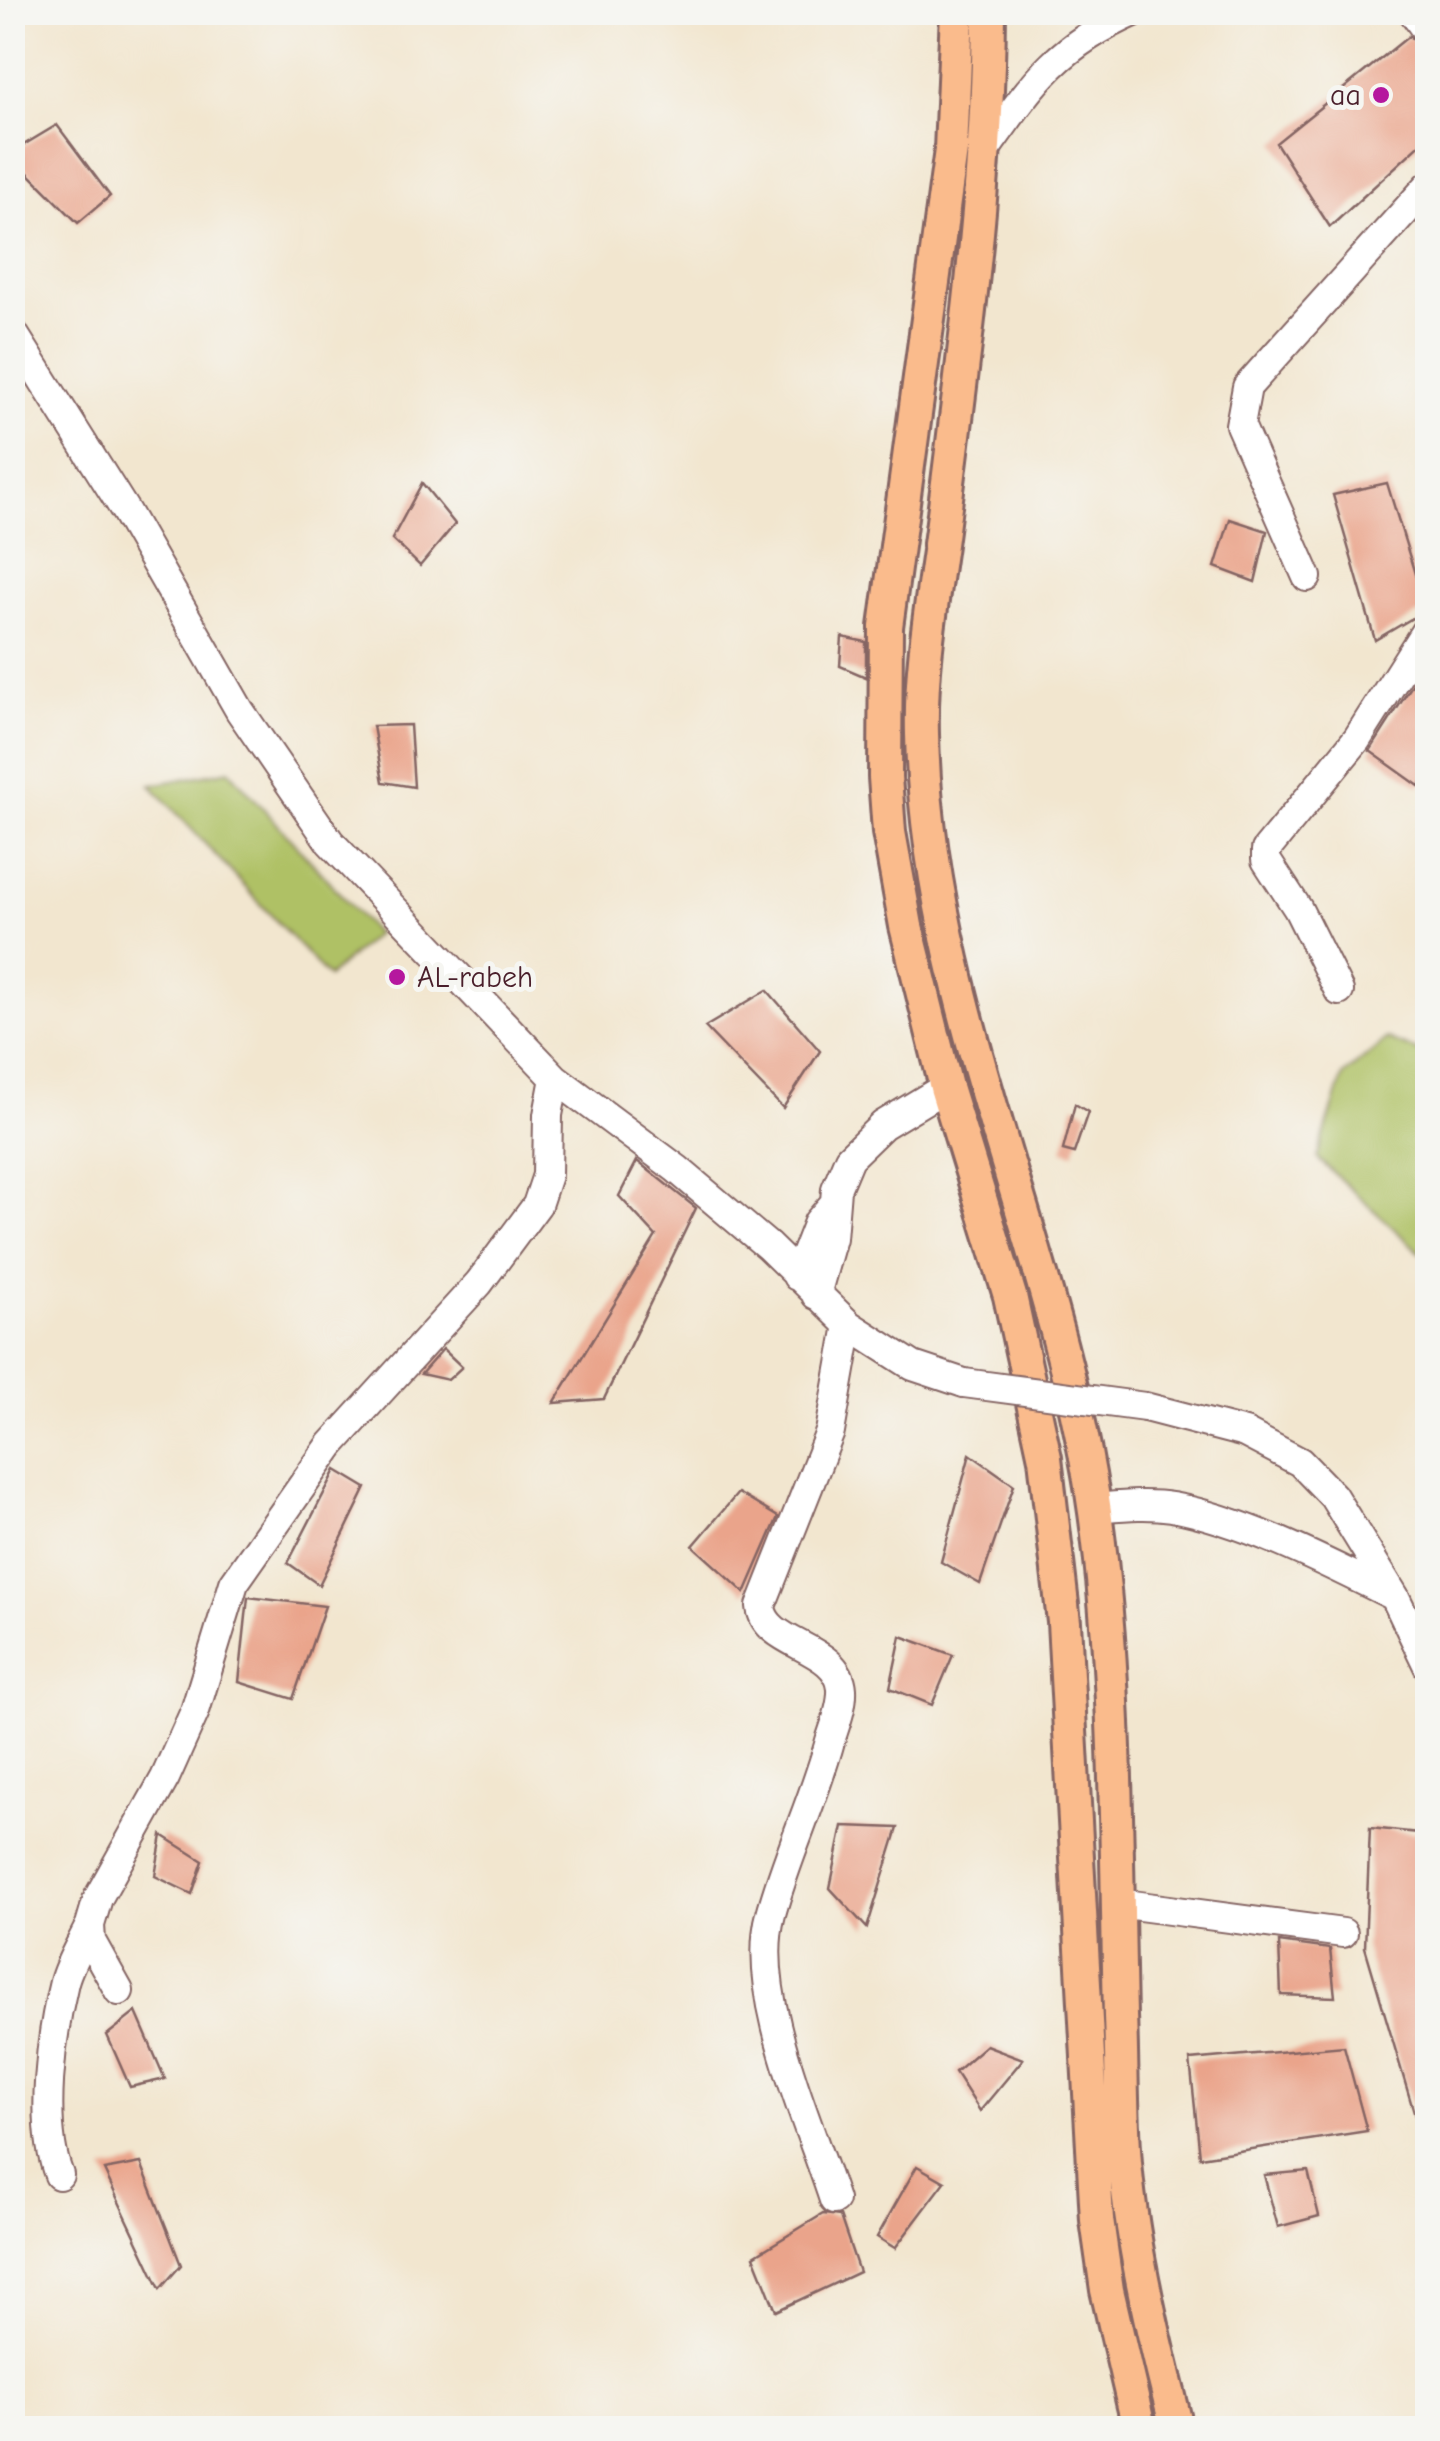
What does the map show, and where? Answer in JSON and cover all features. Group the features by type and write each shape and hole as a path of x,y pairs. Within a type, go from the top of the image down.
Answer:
{"main road":[{"path":"957,12 951,150 893,566 884,704 889,832 946,1087 1010,1296 1055,1530 1072,1746 1097,2220 1107,2290 1139,2428"},
{"path":"989,12 986,149 923,664 922,734 930,857 954,966 1065,1360 1094,1508 1108,1666 1124,2158 1140,2262 1177,2428"},
{"path":"893,566 936,569"}],"street":[{"path":"986,149 1050,64 1108,24 1134,12"},
{"path":"1307,577 1240,426 1246,387 1428,186"},
{"path":"12,331 126,512 240,711 308,814 555,1078 677,1169 848,1325 913,1366 964,1382 1146,1407 1245,1434 1300,1462 1333,1496 1395,1597 1428,1666"},
{"path":"1339,991 1298,910 1266,860 1266,850 1357,738 1428,627"},
{"path":"59,2175 49,2132 54,2036 64,1978 90,1926 98,1898 165,1778 195,1710 234,1583 331,1445 479,1283 537,1205 547,1175 548,1115 555,1078"},
{"path":"806,1286 832,1238 833,1205 841,1173 860,1145 946,1087"},
{"path":"834,2200 764,1975 770,1916 814,1802 842,1693 836,1674 810,1649 770,1626 762,1606 830,1432 848,1325"},
{"path":"1094,1508 1143,1504 1191,1512 1311,1557 1395,1597"},
{"path":"1117,1902 1343,1933"},
{"path":"90,1926 91,1941 119,1991"}],"green space":[{"path":"229,770 376,934 328,977 151,785"},
{"path":"1387,1039 1427,1055 1427,1259 1317,1158 1343,1076"}],"building":[{"name":"aa","path":"1409,36 1428,53 1428,137 1330,227 1276,143"},
{"path":"57,125 110,196 78,223 12,157 12,152"},
{"path":"422,483 455,524 420,566 392,539"},
{"path":"1387,483 1426,610 1375,640 1333,495"},
{"path":"1230,519 1267,531 1255,582 1215,567"},
{"path":"842,637 866,642 866,677 840,666"},
{"path":"1428,660 1428,774 1419,786 1370,751"},
{"path":"410,725 414,787 383,782 373,726"},
{"path":"767,990 820,1051 783,1108 705,1027"},
{"path":"1075,1104 1088,1112 1074,1153 1063,1150"},
{"path":"637,1161 696,1208 604,1399 554,1403 656,1236 619,1196"},
{"path":"443,1349 462,1367 448,1380 421,1374"},
{"path":"970,1454 1014,1485 980,1584 941,1562"},
{"path":"336,1470 366,1488 319,1585 288,1563"},
{"path":"738,1493 778,1517 745,1593 693,1546"},
{"path":"248,1597 325,1606 293,1699 239,1682"},
{"path":"901,1636 953,1655 932,1705 890,1688"},
{"path":"843,1826 898,1828 867,1928 830,1888"},
{"path":"1370,1828 1428,1834 1428,2143 1423,2143 1365,1947"},
{"path":"162,1835 203,1861 192,1894 155,1876"},
{"path":"1279,1942 1330,1949 1335,1997 1281,1995"},
{"path":"136,2012 165,2079 130,2087 107,2035"},
{"path":"986,2045 1023,2059 980,2111 955,2072"},
{"path":"1344,2046 1367,2131 1200,2157 1190,2060"},
{"path":"141,2163 181,2265 160,2289 104,2170"},
{"path":"917,2166 945,2182 895,2248 877,2237"},
{"path":"1308,2171 1319,2216 1278,2227 1264,2175"},
{"path":"823,2214 840,2216 859,2272 776,2311 754,2256"}],"place":[{"name":"aa","path":"1381,95"},
{"name":"AL-rabeh","path":"397,977"}]}
